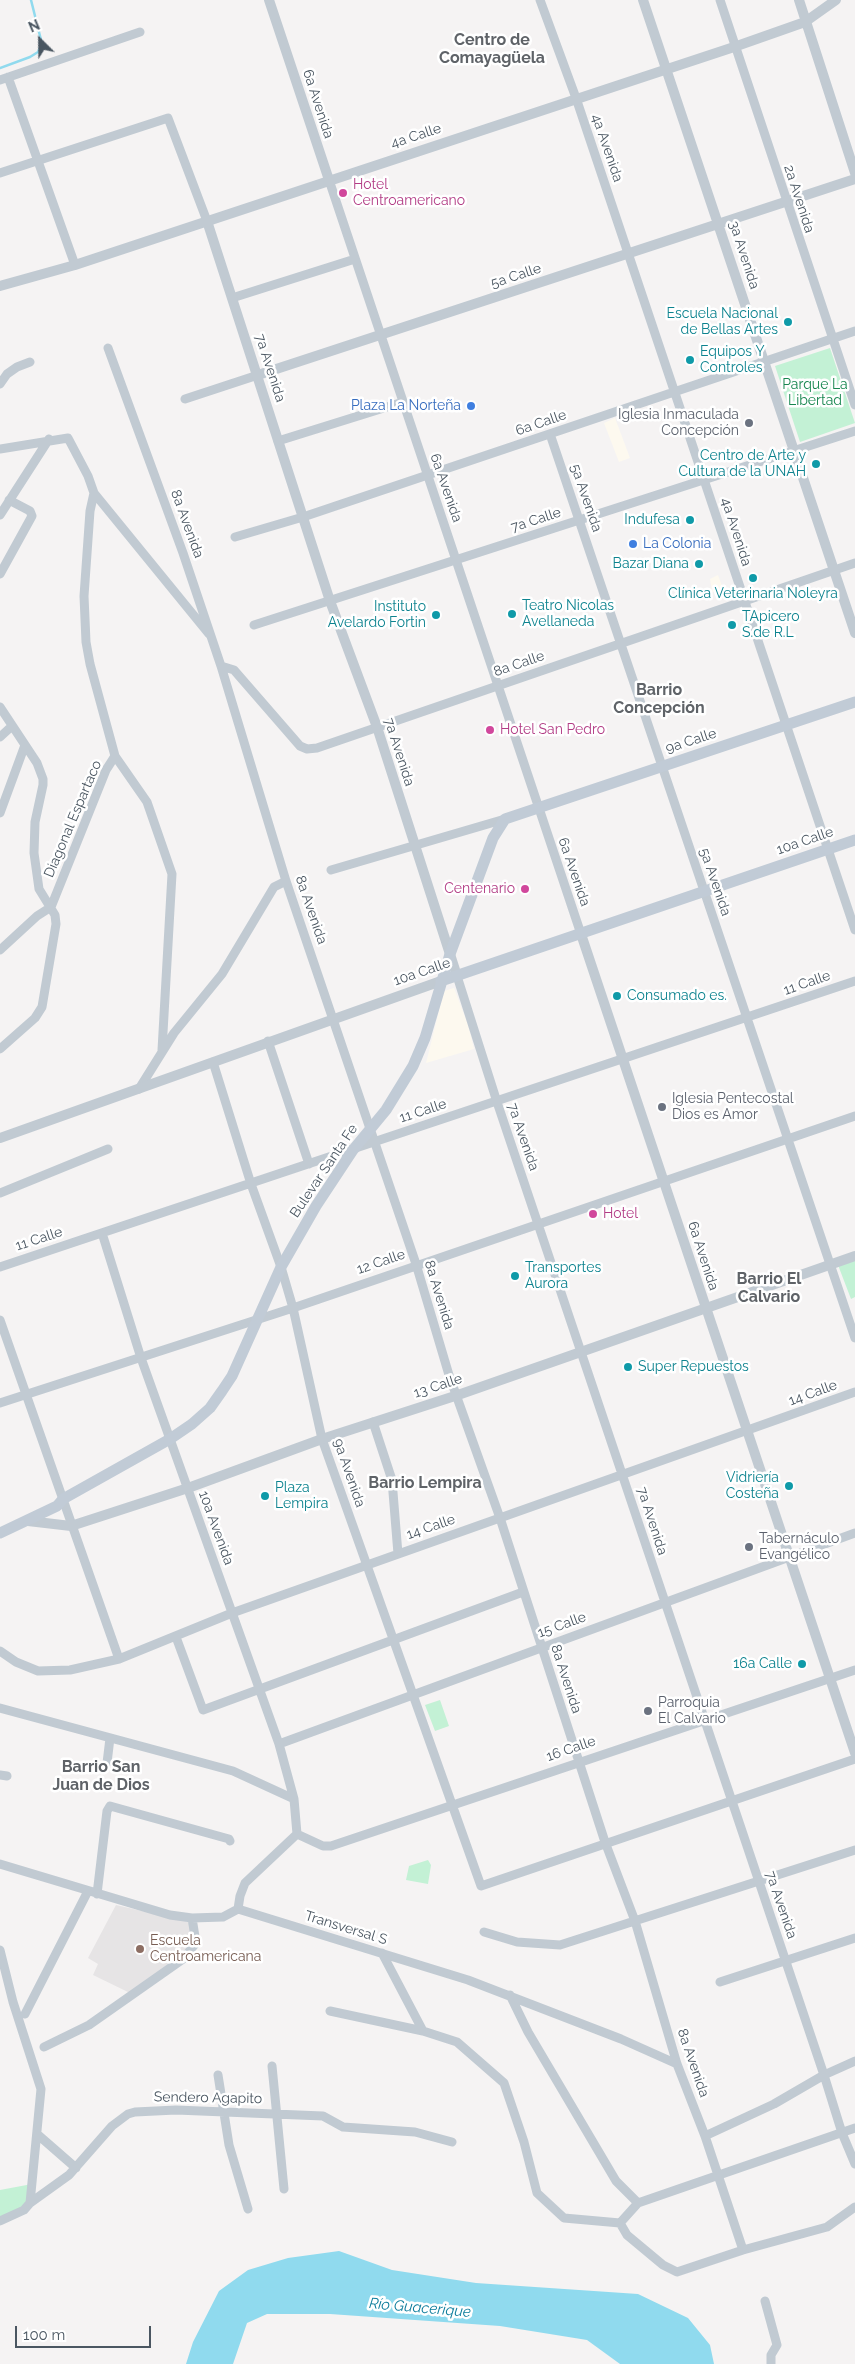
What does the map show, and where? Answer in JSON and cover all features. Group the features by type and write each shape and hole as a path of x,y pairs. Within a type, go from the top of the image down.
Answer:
{"main road":[{"name":"9a Calle","path":"537,807 855,702"},
{"path":"505,820 537,807"},
{"name":"Bulevar Santa Fe","path":"0,1533 57,1506 63,1499 170,1439 198,1419 222,1391 232,1376 281,1267 316,1206 353,1150 386,1110 413,1066 425,1038 450,954 493,838 505,820"},
{"name":"10a Calle","path":"442,981 855,840"},
{"name":"Bulevar Santa Fe","path":"0,1525 54,1500 63,1499"}],"street":[{"name":"6a Avenida","path":"269,0 354,259 457,560 537,807 855,1753"},
{"name":"4a Avenida","path":"540,0 576,98 855,930"},
{"name":"3a Avenida","path":"643,0 720,224 855,633"},
{"name":"2a Avenida","path":"720,0 785,202 855,405"},
{"path":"798,0 855,172"},
{"name":"4a Calle","path":"0,286 75,266 665,68 734,47 805,22 836,0"},
{"path":"75,266 39,160 4,79 140,32"},
{"name":"7a Avenida","path":"39,160 168,118 207,221 330,601 377,727 497,1102 842,2133 855,2164"},
{"path":"0,172 39,160"},
{"name":"5a Calle","path":"185,399 855,180"},
{"path":"232,298 354,259"},
{"name":"6a Calle","path":"235,537 428,476 855,331"},
{"name":"8a Avenida","path":"108,348 212,638 286,881 334,1018 416,1264 449,1374 500,1518 541,1647 634,1921 677,2064 705,2136 743,2250"},
{"path":"0,384 7,374 17,367 30,362"},
{"path":"278,440 403,402"},
{"name":"7a Calle","path":"254,625 855,431"},
{"name":"5a Avenida","path":"550,434 855,1338"},
{"path":"0,449 49,439 68,438 88,476 94,493 212,638"},
{"path":"0,515 49,439"},
{"name":"Diagonal Espartaco","path":"51,907 106,770 115,756 94,678 86,634 84,582 90,512 94,493"},
{"path":"0,574 32,516 30,511 9,500"},
{"name":"8a Calle","path":"221,666 234,670 300,746 307,749 317,748 855,564"},
{"path":"0,707 37,763 43,779 35,822 34,853 39,889 55,915 56,924 42,1007 31,1022 0,1050"},
{"path":"0,737 12,726"},
{"path":"0,813 25,745"},
{"path":"115,756 147,802 172,874 162,1050"},
{"path":"331,870 505,820"},
{"path":"139,1089 162,1050 225,969 274,887 286,881"},
{"path":"0,950 37,916 51,907"},
{"name":"10a Calle","path":"0,1138 268,1041 442,981"},
{"name":"11 Calle","path":"0,1266 497,1102 855,981"},
{"path":"268,1041 309,1164"},
{"name":"9a Avenida","path":"213,1062 251,1184 281,1267 293,1308 322,1438 481,1886 606,1842"},
{"name":"12 Calle","path":"0,1403 293,1308 416,1264 664,1182 855,1116"},
{"path":"0,1192 108,1149"},
{"name":"10a Avenida","path":"102,1232 141,1358 279,1744 294,1799 298,1834"},
{"name":"13 Calle","path":"28,1521 71,1526 188,1488 322,1438 458,1395 855,1256"},
{"path":"0,1320 118,1659"},
{"name":"14 Calle","path":"0,1651 16,1662 38,1670 70,1670 118,1659 232,1613 855,1392"},
{"path":"373,1422 392,1480 398,1554"},
{"name":"15 Calle","path":"279,1744 855,1533"},
{"path":"176,1637 203,1710 523,1592"},
{"name":"16 Calle","path":"298,1834 323,1846 331,1846 579,1761 855,1670"},
{"path":"0,1708 233,1771 294,1799"},
{"path":"107,1764 110,1738"},
{"path":"606,1842 855,1759"},
{"path":"25,2014 92,1893 107,1811 112,1806 229,1838 230,1841"},
{"path":"0,1864 170,1915 192,1918 223,1917 238,1910 240,1896 245,1883 298,1834"},
{"path":"484,1932 517,1942 560,1946 759,1883 855,1850"},
{"name":"Transversal S","path":"238,1910 382,1953 510,1995 621,2039 677,2064"},
{"path":"44,2047 89,2025 183,1959 196,1943 192,1918"},
{"path":"720,1982 855,1938"},
{"path":"0,1950 13,2002 41,2089 30,2203"},
{"path":"382,1953 423,2031"},
{"path":"510,1995 525,2026 616,2181 638,2203"},
{"path":"330,2011 423,2031 457,2042 504,2083 524,2142 538,2193 564,2218 620,2224"},
{"path":"705,2136 774,2104 824,2075 855,2061"},
{"path":"272,2066 284,2189"},
{"path":"218,2075 233,2162 248,2209"},
{"name":"Sendero Agapito","path":"0,2221 24,2210 30,2203 46,2194 76,2168 112,2126 128,2114 176,2110 323,2116 343,2127 415,2132 452,2142"},
{"path":"620,2224 638,2203 855,2128"},
{"path":"37,2134 76,2168"},
{"path":"620,2224 627,2235 656,2259 677,2272 743,2250 827,2227 855,2207"},
{"path":"765,2301 777,2345 771,2355 771,2364"}],"shaded area":[{"path":"615,418 630,458 619,462 604,423"},
{"path":"718,575 724,592 712,592 710,579"},
{"path":"454,988 468,1025 474,1049 426,1063 444,991"},
{"name":"Escuela Centroamericana","path":"116,1905 190,1922 190,1944 186,1954 130,1993 93,1975 98,1964 88,1958"}],"green space":[{"name":"Parque La Libertad","path":"830,348 855,423 800,442 775,366"},
{"path":"855,1260 855,1297 851,1299 838,1265"},
{"path":"440,1700 449,1726 435,1731 425,1705"},
{"path":"428,1860 431,1865 428,1884 406,1880 409,1866"},
{"path":"32,2184 30,2203 0,2221 0,2190"}],"water":[{"name":"Río Guacerique","path":"339,2251 392,2270 476,2283 638,2294 688,2318 710,2345 714,2364 620,2364 587,2340 500,2326 330,2314 267,2314 247,2323 233,2364 186,2364 193,2342 219,2291 248,2270 288,2258"}],"waterway":[{"path":"0,68 30,57 38,52 42,44 31,0"}],"place":[{"name":"Hotel Centroamericano","path":"343,193"},
{"name":"Escuela Nacional de Bellas Artes","path":"788,322"},
{"name":"Equipos Y Controles","path":"690,360"},
{"name":"Plaza La Norteña","path":"471,406"},
{"name":"Iglesia Inmaculada Concepción","path":"749,423"},
{"name":"Centro de Arte y Cultura de la UNAH","path":"816,464"},
{"name":"Indufesa","path":"690,520"},
{"name":"La Colonia","path":"633,544"},
{"name":"Bazar Diana","path":"699,564"},
{"name":"Clínica Veterinaria Noleyra","path":"753,578"},
{"name":"Teatro Nicolas Avellaneda","path":"512,614"},
{"name":"Instituto Avelardo Fortin","path":"436,615"},
{"name":"TApicero S.de R.L","path":"732,625"},
{"name":"Hotel San Pedro","path":"490,730"},
{"name":"Centenario","path":"525,889"},
{"name":"Consumado es.","path":"617,996"},
{"name":"Iglesia Pentecostal Dios es Amor","path":"662,1107"},
{"name":"Hotel","path":"593,1214"},
{"name":"Transportes Aurora","path":"515,1276"},
{"name":"Super Repuestos","path":"628,1367"},
{"name":"Vidriería Costeña","path":"789,1486"},
{"name":"Plaza Lempira","path":"265,1496"},
{"name":"Tabernáculo Evangélico","path":"749,1547"},
{"name":"16a Calle","path":"802,1664"},
{"name":"Parroquia El Calvario","path":"648,1711"},
{"name":"Escuela Centroamericana","path":"140,1949"}],"district":[{"name":"Centro de Comayagüela","path":"492,49"},
{"name":"Barrio Concepción","path":"659,699"},
{"name":"Barrio El Calvario","path":"769,1288"},
{"name":"Barrio Lempira","path":"425,1483"},
{"name":"Barrio San Juan de Dios","path":"101,1776"}]}
